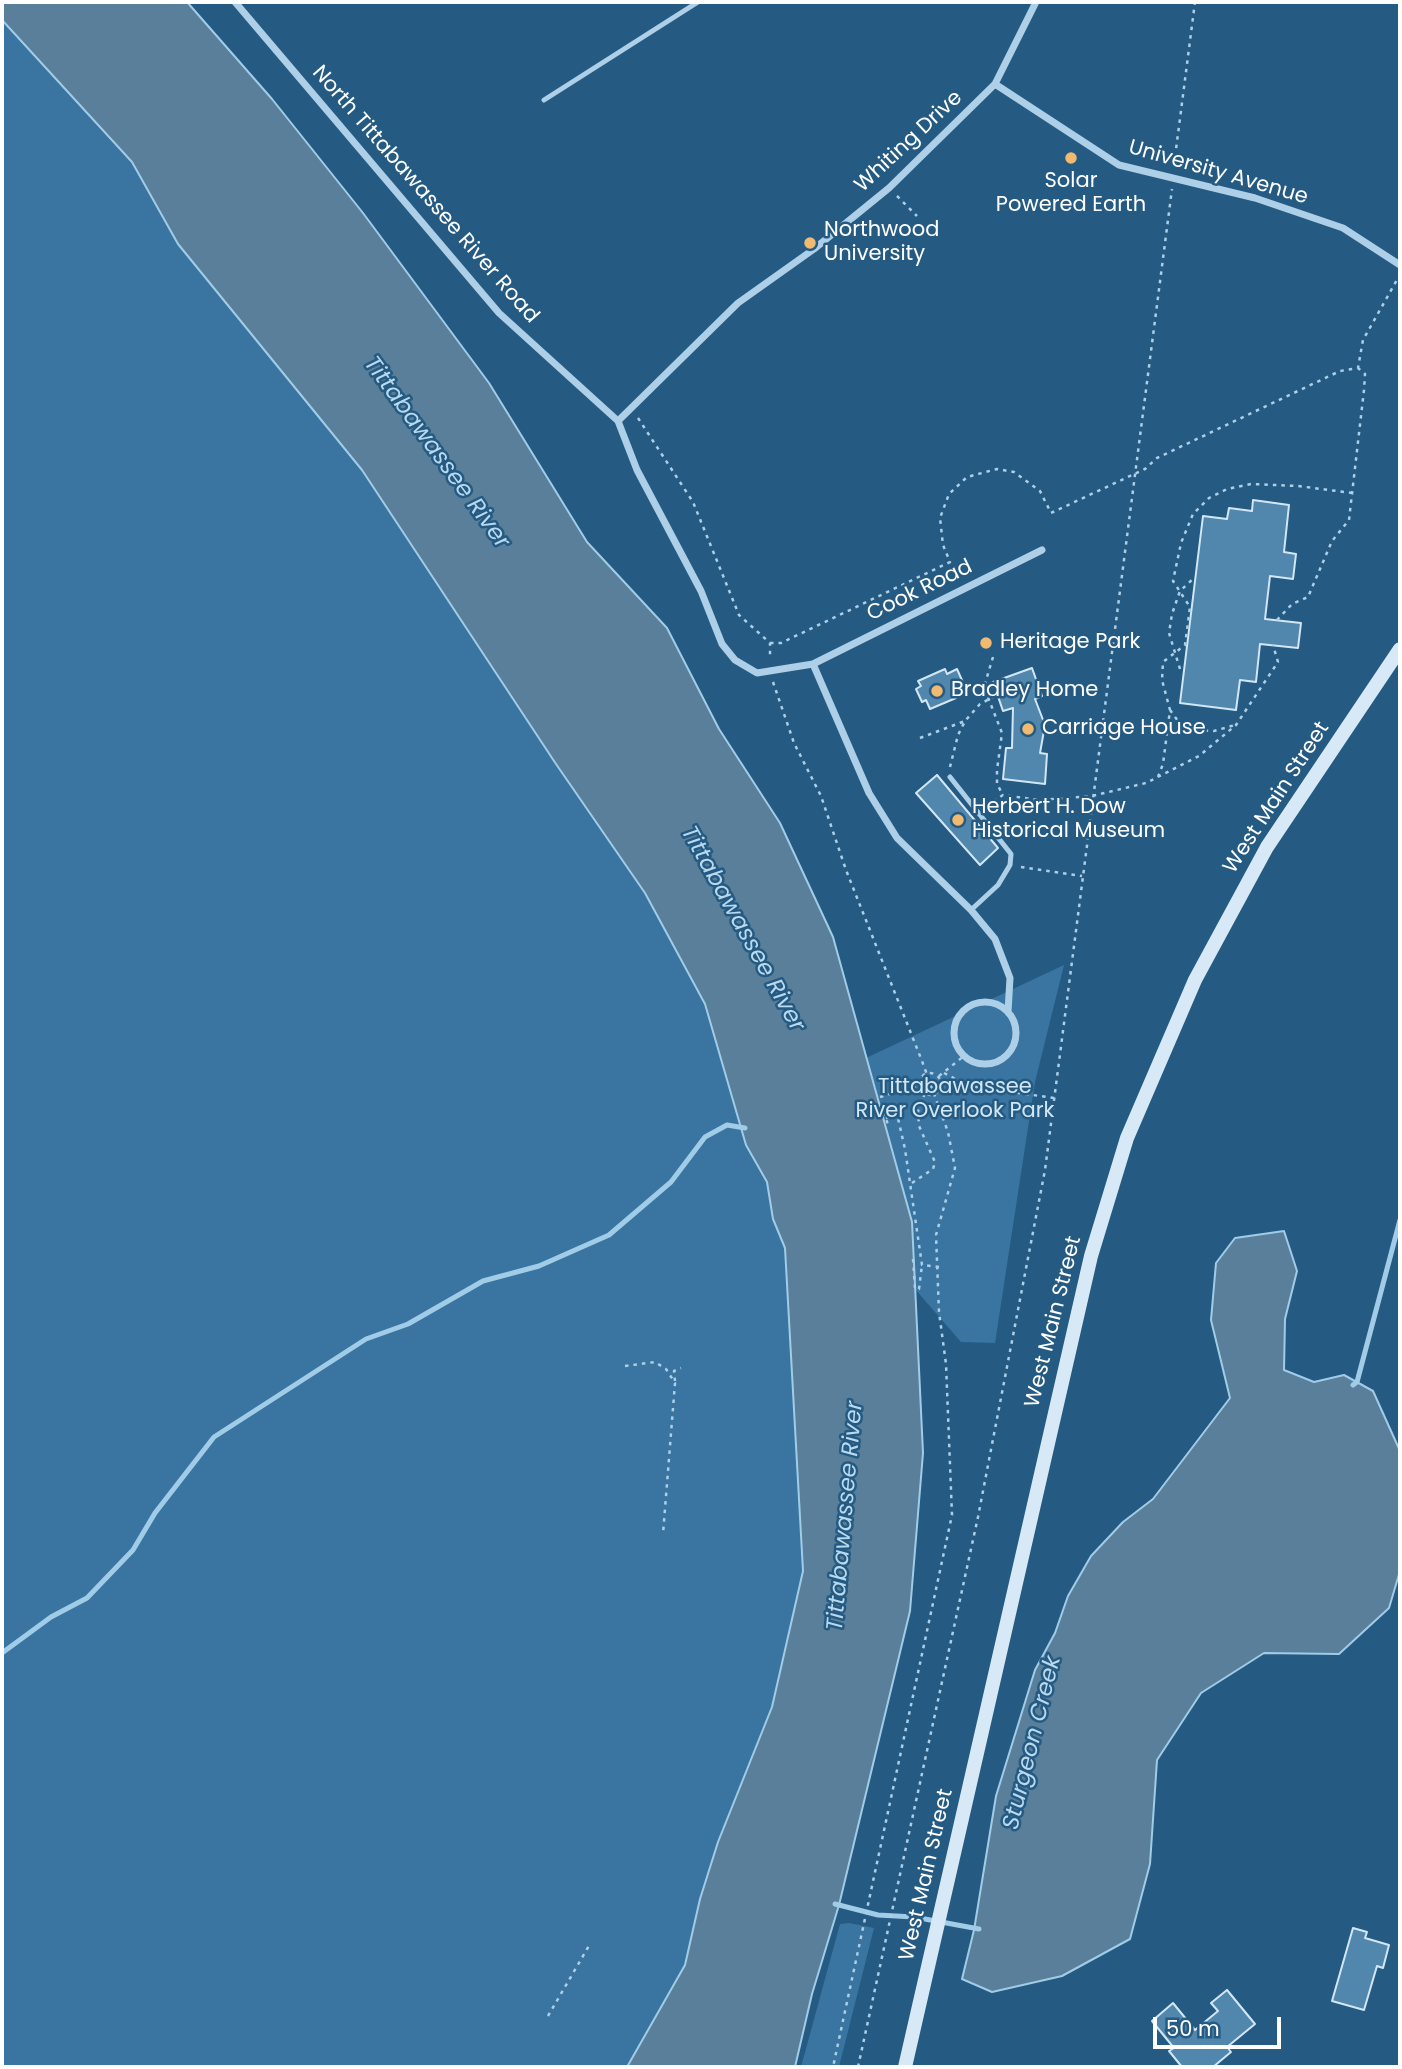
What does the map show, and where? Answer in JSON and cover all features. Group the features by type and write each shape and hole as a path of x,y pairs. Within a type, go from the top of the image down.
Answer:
{"street":[{"name":"North Tittabawassee River Road","path":"234,2 499,313 618,421 637,470 701,591 722,644 735,660 757,673 813,664"},
{"name":"Whiting Drive","path":"618,421 738,303 814,249 889,188 995,84 1036,2"},
{"name":"University Avenue","path":"995,84 1119,165 1255,198 1343,228 1400,265"},
{"name":"Cook Road","path":"813,664 1042,550"},
{"name":"West Main Street","path":"905,2067 1084,1282 1128,1138 1195,980 1254,869 1400,649"},
{"path":"813,664 869,793 897,838 971,910 995,939 1010,978 1008,1012"},
{"path":"990,1002 1008,1012 1013,1019 1016,1036 1004,1058 979,1064 964,1056 958,1050 953,1030 961,1012 970,1005 990,1002"}],"lane":[{"path":"544,100 698,2"},
{"path":"950,777 1010,853 1010,865 998,885 971,910"}],"path":[{"path":"858,2067 1016,1332 1045,1170 1195,2"},
{"path":"889,188 917,216"},
{"path":"1358,368 1363,340 1398,278"},
{"path":"631,410 647,426 693,502 739,615 770,643 781,643 950,562 943,545 940,518 949,494 967,477 997,469 1014,472 1040,491 1051,513 1135,474 1157,457 1340,372 1358,368"},
{"path":"1277,620 1292,604 1308,597 1332,541 1349,520 1365,374 1358,368"},
{"path":"1236,725 1214,731 1195,730 1178,721 1170,710 1162,680 1163,662 1185,645 1190,607 1173,581 1181,544 1193,514 1209,498 1227,489 1251,484 1298,486 1352,493"},
{"path":"1180,669 1173,655 1169,633 1180,591 1194,578"},
{"path":"770,643 769,672 794,743 821,796 926,1074 954,1152 955,1168 938,1219 936,1235 939,1312 947,1364 951,1515 833,2067"},
{"path":"977,811 1003,795 1039,800 1092,796 1146,783 1199,756 1236,725 1278,662 1273,645"},
{"path":"993,657 984,687 1002,733 997,784 1003,795"},
{"path":"920,738 965,721 995,696"},
{"path":"1158,777 1163,764 1170,710"},
{"path":"950,777 950,760 965,721"},
{"path":"1010,865 1082,876"},
{"path":"926,1074 938,1076 964,1056"},
{"path":"944,1073 969,1086 1054,1098"},
{"path":"880,1097 920,1085 926,1074"},
{"path":"933,1094 940,1087 938,1076"},
{"path":"920,1085 925,1093"},
{"path":"925,1093 933,1094"},
{"path":"912,1184 933,1169 936,1163 919,1126 918,1111 925,1093"},
{"path":"884,1112 888,1125"},
{"path":"886,1118 897,1114 912,1184 922,1265 919,1289 915,1289 914,1259"},
{"path":"922,1265 939,1267"},
{"path":"625,1366 655,1362 666,1368 675,1383"},
{"path":"663,1534 674,1371 681,1368"},
{"path":"548,2016 590,1944"}],"green space":[{"path":"2,20 132,162 178,244 362,470 556,764 645,893 705,1004 746,1145 767,1182 773,1219 785,1248 803,1571 772,1707 718,1842 700,1899 685,1965 627,2067 2,2067"},
{"name":"Tittabawassee River Overlook Park","path":"1064,965 1035,1082 995,1343 961,1342 915,1289 912,1222 866,1058"},
{"path":"840,1924 874,1928 839,2067 801,2067"}],"water":[{"name":"Tittabawassee River","path":"2,2 187,2 272,99 363,213 489,383 587,542 667,628 719,729 780,823 833,937 912,1222 923,1453 910,1611 839,1905 812,1994 795,2067 627,2067 685,1965 700,1899 718,1842 772,1707 803,1571 785,1248 773,1219 767,1182 746,1145 705,1004 645,893 556,764 362,470 178,244 132,162 2,20"},
{"path":"1284,1231 1297,1271 1285,1319 1284,1370 1314,1382 1344,1375 1373,1391 1400,1451 1400,1571 1389,1608 1339,1654 1264,1653 1201,1693 1157,1760 1150,1864 1130,1939 1062,1976 992,1992 962,1979 974,1930 996,1796 1035,1670 1055,1633 1068,1596 1091,1556 1123,1522 1153,1499 1230,1398 1211,1320 1216,1263 1235,1238"}],"building":[{"path":"1253,500 1289,505 1284,552 1296,554 1293,579 1270,576 1265,619 1301,623 1298,648 1260,644 1256,682 1240,680 1236,710 1180,703 1203,516 1227,519 1229,508 1252,511"},
{"name":"Carriage House","path":"1032,668 1042,696 1035,699 1045,725 1040,753 1047,754 1045,784 1003,779 1006,748 1012,748 1013,708 1003,711 993,682"},
{"name":"Bradley Home","path":"945,669 947,674 957,669 965,687 953,692 956,698 930,709 926,700 922,702 916,689 921,686 918,681"},
{"name":"Herbert H. Dow Historical Museum","path":"937,775 998,848 980,865 916,793"},
{"path":"1353,1928 1367,1932 1365,1938 1389,1945 1383,1968 1377,1966 1364,2010 1332,2001"},
{"path":"1227,1990 1255,2024 1227,2047 1231,2052 1213,2067 1182,2067 1169,2051 1174,2048 1152,2021 1173,2003 1195,2030 1218,2011 1211,2003"}],"waterway":[{"path":"2,1653 51,1617 87,1598 133,1550 155,1513 214,1437 366,1339 408,1324 483,1281 539,1266 609,1235 671,1182 705,1137 727,1125 745,1128"},
{"name":"Sturgeon Creek","path":"1353,1385 1357,1382 1400,1220"},
{"name":"Sturgeon Creek","path":"835,1904 878,1915 914,1917 979,1929"}],"place":[{"name":"Solar Powered Earth","path":"1071,158"},
{"name":"Northwood University","path":"810,243"},
{"name":"Heritage Park","path":"986,643"},
{"name":"Bradley Home","path":"937,691"},
{"name":"Carriage House","path":"1028,729"},
{"name":"Herbert H. Dow Historical Museum","path":"958,820"}]}
